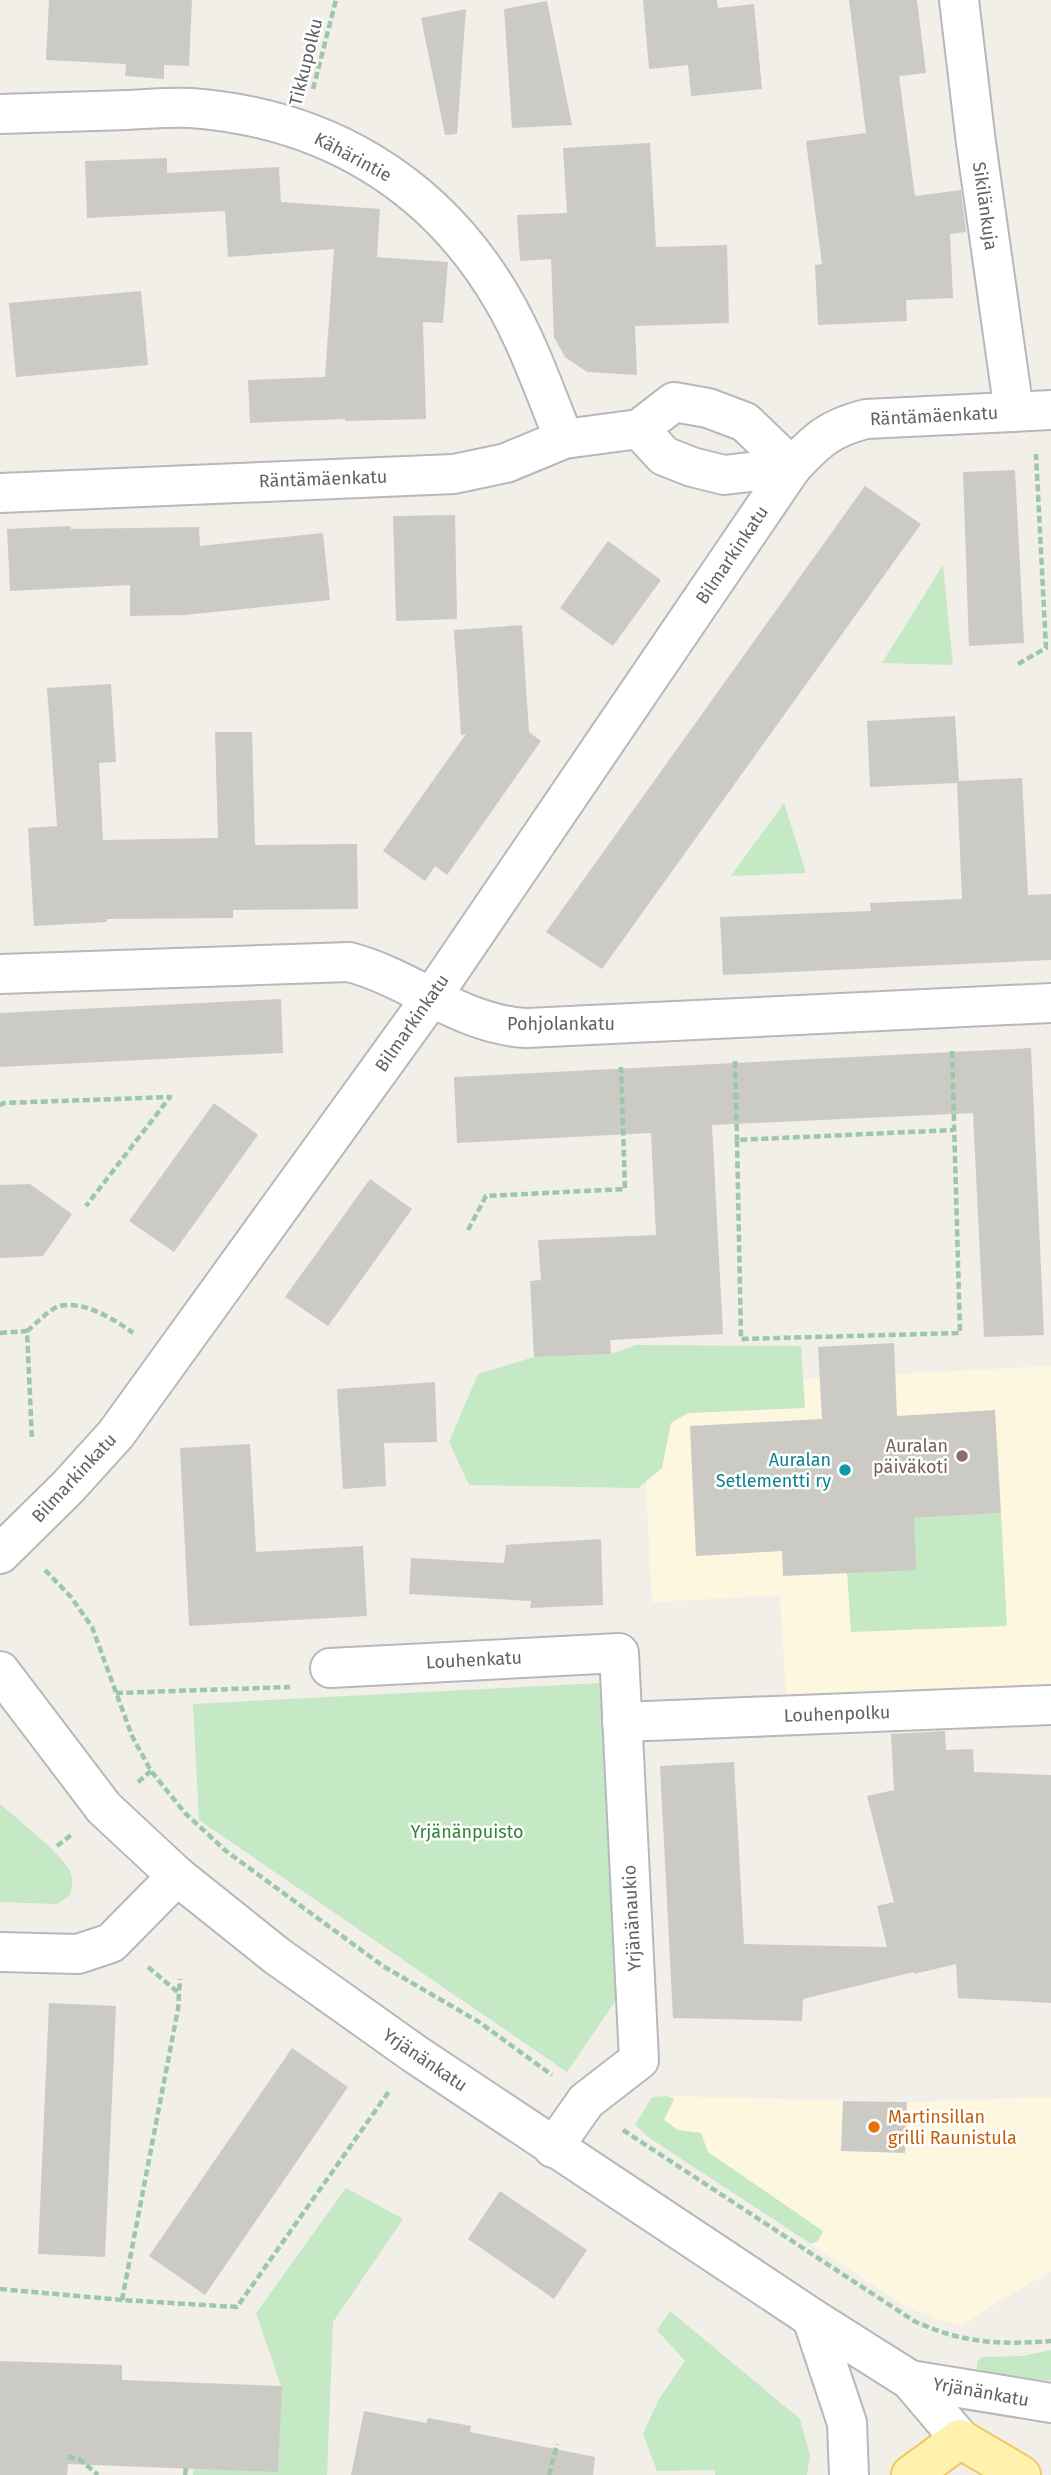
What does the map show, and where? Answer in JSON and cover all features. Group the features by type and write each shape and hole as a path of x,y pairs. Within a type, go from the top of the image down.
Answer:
{"main road":[{"path":"911,2475 960,2440"},
{"name":"Yrjänänkatu","path":"960,2440 1021,2475"}],"street":[{"name":"Sikilänkuja","path":"958,0 1032,411"},
{"name":"Kähärintie","path":"0,114 187,108 241,113 304,131 346,149 394,177 428,204 459,235 503,300 564,439"},
{"path":"674,402 708,408 745,422 792,467 724,475 664,456 639,429 674,402"},
{"name":"Räntämäenkatu","path":"792,467 814,444 840,426 866,419 1032,411"},
{"name":"Räntämäenkatu","path":"0,493 454,474 506,463 564,439 639,429"},
{"name":"Bilmarkinkatu","path":"0,1554 68,1487 116,1434 431,998 792,467"},
{"name":"Pohjolankatu","path":"0,974 349,962 384,975 471,1017 507,1027 1051,1003"},
{"name":"Louhenkatu","path":"330,1668 619,1653"},
{"name":"Yrjänänaukio","path":"553,2148 586,2101 639,2060 619,1653"},
{"name":"Yrjänänkatu","path":"0,1671 104,1808 177,1876 277,1956 553,2148 910,2380 960,2440"},
{"name":"Louhenpolku","path":"622,1722 1051,1705"},
{"path":"0,1952 78,1954 111,1943 177,1876"},
{"path":"812,2318 847,2423 849,2475"},
{"name":"Yrjänänkatu","path":"910,2380 1051,2403"}],"path":[{"name":"Tikkupolku","path":"304,131 336,0"},
{"path":"1018,664 1046,648 1036,458"},
{"path":"734,1018 741,1339 960,1333 950,1008"},
{"path":"468,1230 486,1196 625,1189 620,1024"},
{"path":"0,1106 3,1103 170,1097 86,1206"},
{"path":"737,1140 954,1130"},
{"path":"0,1333 27,1331 58,1307 87,1307 131,1331"},
{"path":"27,1331 32,1440"},
{"path":"71,1597 92,1627 132,1736 151,1771 185,1813 226,1851 383,1966 479,2022 538,2063 636,2139 915,2321 936,2331 976,2341 1010,2344 1051,2341"},
{"path":"116,1693 295,1687"},
{"path":"122,2300 178,2009 180,1979"},
{"path":"0,2289 237,2307 387,2094"},
{"path":"549,2475 557,2444"},
{"path":"68,2457 79,2459 98,2475"},
{"path":"185,2475 186,2468"}],"shaded area":[{"path":"1051,1366 1051,1684 786,1696 780,1595 652,1602 641,1387"},
{"path":"652,2097 907,2102 1051,2097 1051,2271 986,2309 963,2326 935,2319 903,2305 651,2139 635,2125"}],"green space":[{"path":"943,565 953,665 882,663"},
{"path":"784,803 806,873 731,876"},
{"path":"636,1345 801,1346 805,1408 688,1413 671,1423 662,1468 638,1488 469,1485 449,1442 478,1374 534,1357 611,1354"},
{"path":"1001,1513 1007,1626 851,1632 847,1573 914,1518"},
{"name":"Yrjänänpuisto","path":"602,1683 618,1997 567,2072 199,1820 193,1704"},
{"path":"0,1804 46,1844 70,1871 70,1895 57,1904 0,1902"},
{"path":"667,2096 674,2099 664,2120 678,2130 701,2133 708,2152 823,2231 818,2241 811,2244 651,2139 635,2125 652,2097"},
{"path":"346,2188 403,2219 333,2322 327,2475 193,2475 194,2469 278,2471 281,2386 256,2313"},
{"path":"670,2311 800,2419 810,2455 807,2475 715,2475 715,2470 657,2471 643,2434 659,2399 685,2361 657,2330"},
{"path":"1051,2350 1051,2380 1014,2378 977,2369 977,2362 982,2357 1023,2356"}],"building":[{"path":"49,0 192,0 189,66 164,65 164,79 125,76 126,64 46,60"},
{"path":"643,0 717,0 718,8 754,4 762,89 691,96 688,65 649,69"},
{"path":"849,0 917,0 926,73 899,76 915,196 961,190 966,232 950,234 953,298 906,300 907,321 818,325 815,265 822,264 806,141 866,133"},
{"path":"547,1 572,125 512,128 504,9"},
{"path":"466,9 457,134 445,135 421,18"},
{"path":"650,143 656,247 727,245 729,323 635,326 637,375 587,372 565,357 554,337 551,259 520,261 517,215 567,213 563,148"},
{"path":"167,158 167,173 279,167 281,202 380,209 377,257 448,262 443,323 423,322 426,419 250,423 248,380 325,377 334,249 228,257 225,211 87,218 85,161"},
{"path":"141,291 148,365 16,377 9,303"},
{"path":"1015,470 1024,643 969,646 963,472"},
{"path":"865,486 921,524 602,969 546,932"},
{"path":"455,515 457,619 396,621 393,516"},
{"path":"70,526 71,529 199,527 200,546 323,533 330,600 185,615 130,616 130,585 10,591 7,529"},
{"path":"608,541 661,580 613,646 560,608"},
{"path":"522,625 529,732 541,741 447,875 435,866 425,881 383,851 466,734 461,735 454,630"},
{"path":"111,684 116,762 99,763 103,840 218,838 215,732 252,732 255,845 357,844 358,909 233,910 233,918 107,919 107,922 34,926 28,828 57,826 47,688"},
{"path":"955,716 959,781 1022,778 1028,895 1051,894 1051,960 723,975 720,917 871,911 870,903 962,899 957,783 870,787 867,721"},
{"path":"281,999 283,1053 0,1067 0,1013"},
{"path":"1031,1048 1044,1335 984,1337 973,1113 712,1125 723,1334 610,1340 611,1354 534,1357 530,1281 541,1280 538,1240 656,1235 651,1133 457,1143 454,1077"},
{"path":"214,1103 258,1135 174,1252 129,1221"},
{"path":"370,1179 412,1209 328,1326 285,1297"},
{"path":"30,1184 72,1214 43,1256 0,1258 0,1185"},
{"name":"Auralan Setlementti ry","path":"894,1343 897,1416 995,1410 1001,1513 914,1518 916,1570 783,1576 782,1551 696,1556 690,1426 822,1419 818,1347"},
{"path":"435,1382 437,1442 384,1443 386,1486 343,1489 337,1389"},
{"path":"250,1444 256,1552 363,1546 367,1616 189,1626 180,1448"},
{"path":"601,1539 603,1605 530,1608 531,1601 409,1594 411,1558 504,1563 506,1545"},
{"path":"945,1731 946,1750 973,1749 974,1772 1051,1775 1051,2003 958,1998 956,1964 803,1999 802,2021 673,2018 660,1766 734,1762 744,1944 887,1947 877,1906 894,1902 867,1796 894,1790 891,1734"},
{"path":"49,2003 116,2006 105,2257 38,2254"},
{"path":"292,2048 348,2087 205,2295 149,2256"},
{"name":"Martinsillan grilli Raunistula","path":"843,2101 907,2102 905,2153 841,2151"},
{"path":"500,2191 587,2250 554,2299 468,2239"},
{"path":"0,2361 122,2365 122,2380 282,2386 278,2472 68,2464 67,2475 0,2475"},
{"path":"364,2411 426,2423 428,2418 471,2426 470,2432 595,2457 593,2475 351,2475"}],"place":[{"name":"Auralan päiväkoti","path":"962,1456"},
{"name":"Auralan Setlementti ry","path":"845,1470"},
{"name":"Martinsillan grilli Raunistula","path":"874,2127"}]}
